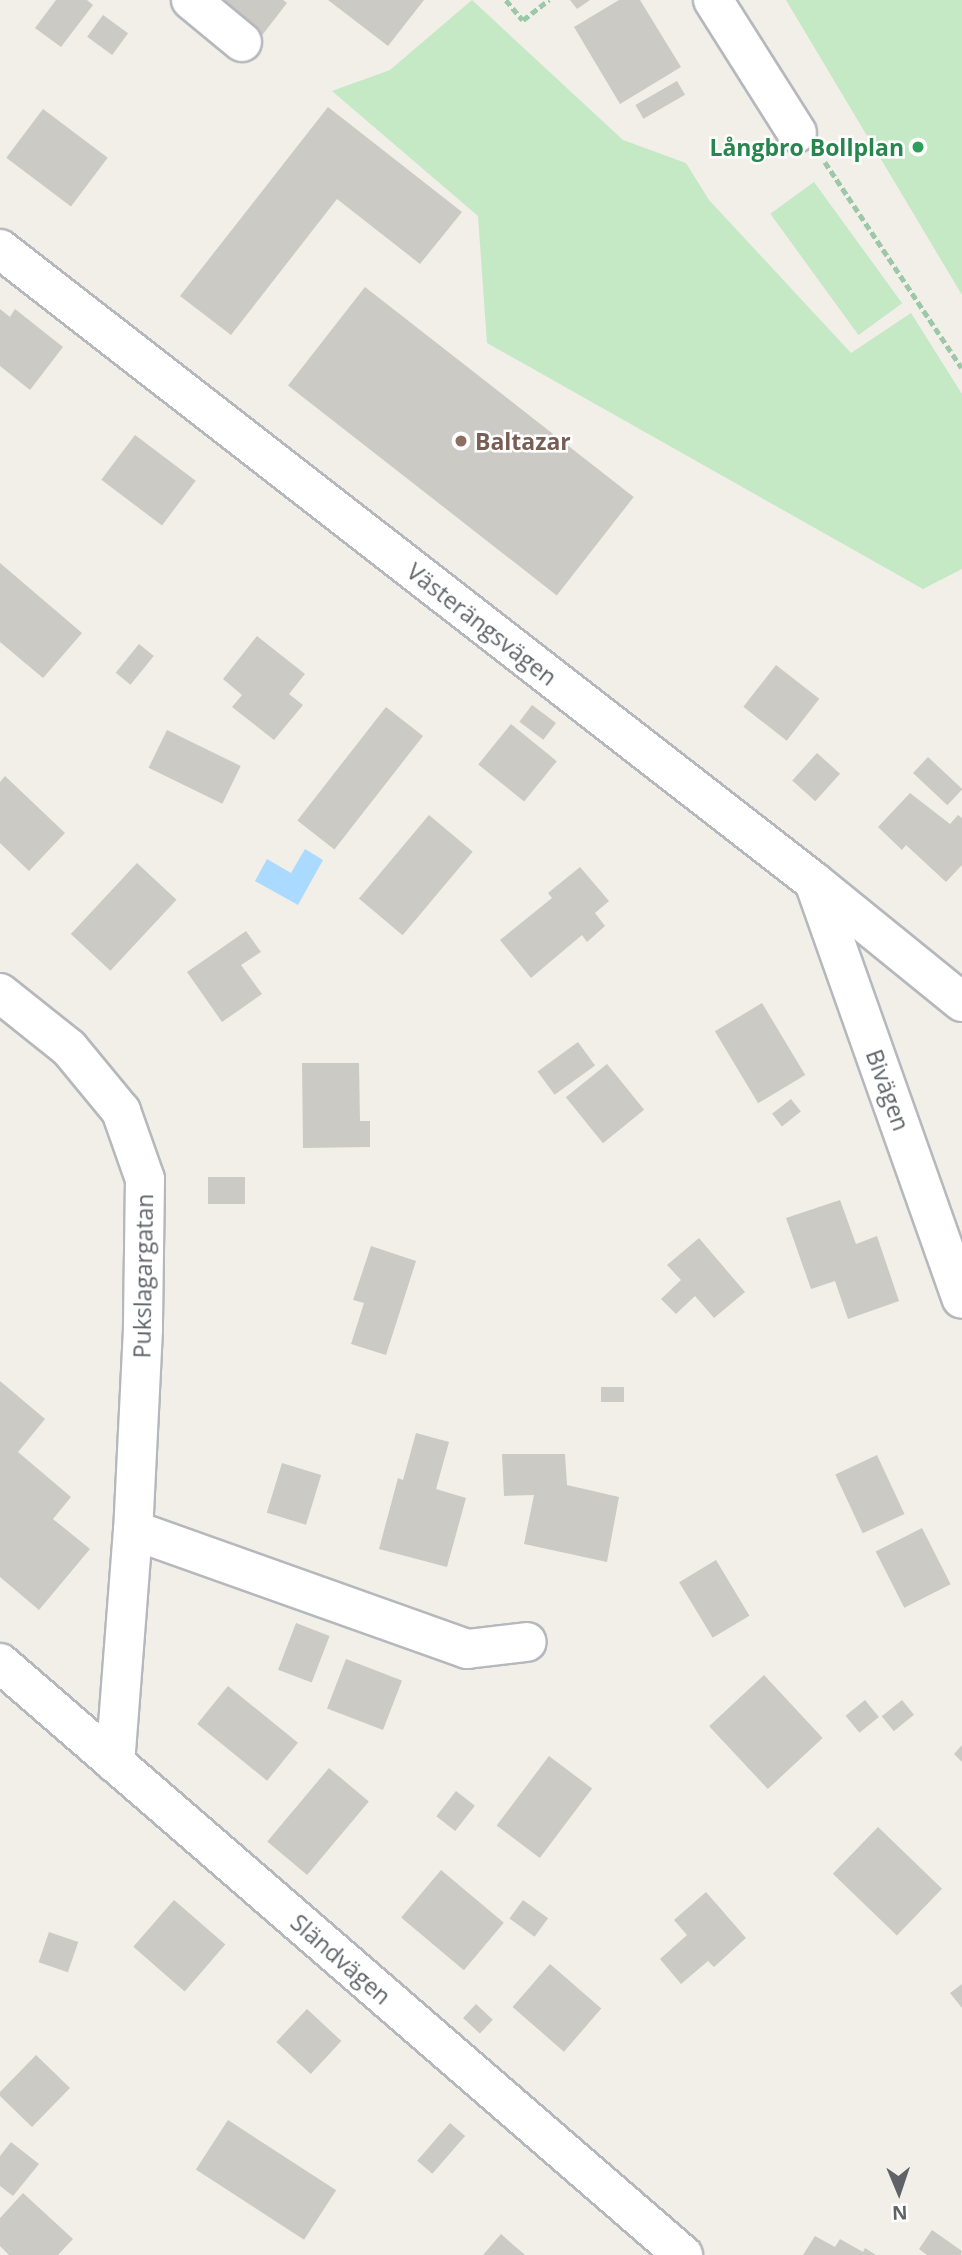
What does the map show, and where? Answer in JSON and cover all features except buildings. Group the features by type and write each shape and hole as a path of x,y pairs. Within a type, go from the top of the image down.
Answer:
{"street":[{"path":"191,0 242,42"},
{"path":"712,0 797,133"},
{"name":"Västerängsvägen","path":"0,249 813,881 962,1002"},
{"name":"Bivägen","path":"813,881 962,1299"},
{"name":"Pukslagargatan","path":"0,993 69,1048 121,1111 145,1180 143,1329 133,1530 116,1763"},
{"path":"133,1530 467,1649 527,1642"},
{"name":"Sländvägen","path":"0,1662 683,2255"}],"path":[{"path":"506,0 523,20 549,0"},
{"path":"797,133 822,158 962,368"}],"green space":[{"path":"472,0 623,140 686,163 709,200 851,353 911,313 962,394 962,569 923,589 487,343 478,216 332,91 390,70"},
{"name":"Långbro Bollplan","path":"786,0 962,0 962,295"},
{"path":"814,182 902,303 858,335 770,214"}],"water":[{"path":"305,849 323,860 298,905 255,881 267,859 291,873"}],"place":[{"name":"Långbro Bollplan","path":"918,147"},
{"name":"Baltazar","path":"461,441"}]}
